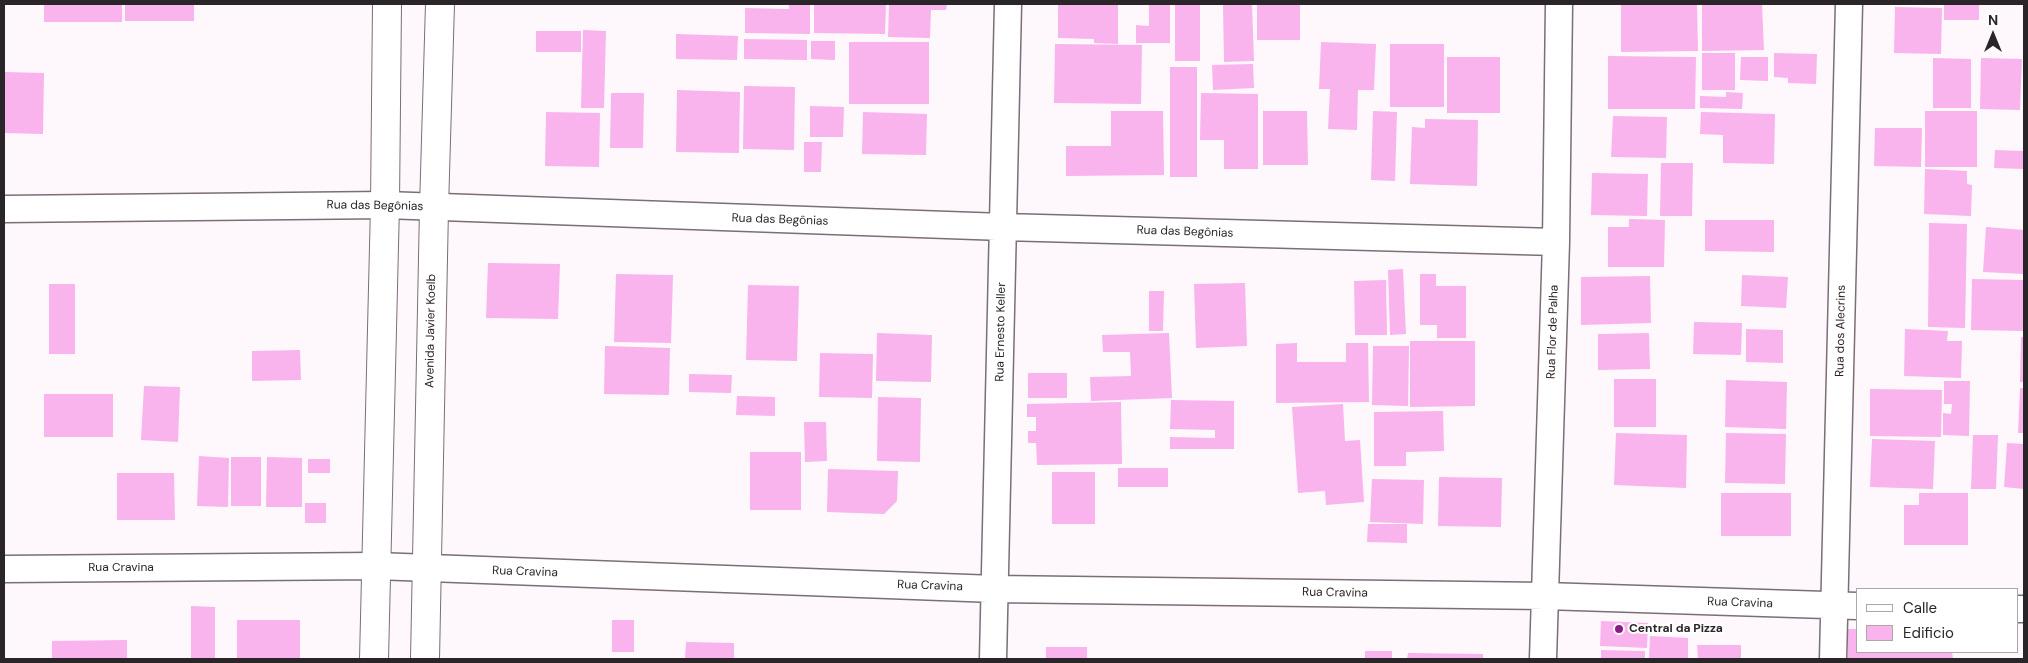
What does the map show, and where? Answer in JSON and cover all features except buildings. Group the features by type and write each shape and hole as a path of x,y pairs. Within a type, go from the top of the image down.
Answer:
{"street":[{"path":"374,659 385,205 387,4"},
{"name":"Avenida Javier Koelb","path":"426,659 434,208 440,4"},
{"name":"Rua Ernesto Keller","path":"993,659 1008,4"},
{"name":"Rua Flor de Palha","path":"1543,659 1556,242 1559,4"},
{"name":"Rua dos Alecrins","path":"1833,659 1846,606 1849,4"},
{"name":"Rua das Begônias","path":"4,209 385,205 1003,227 1556,242"},
{"name":"Rua Cravina","path":"4,569 376,566 995,589 1545,596 1846,606"}],"place":[{"name":"Central da Pizza","path":"1619,629"}]}
